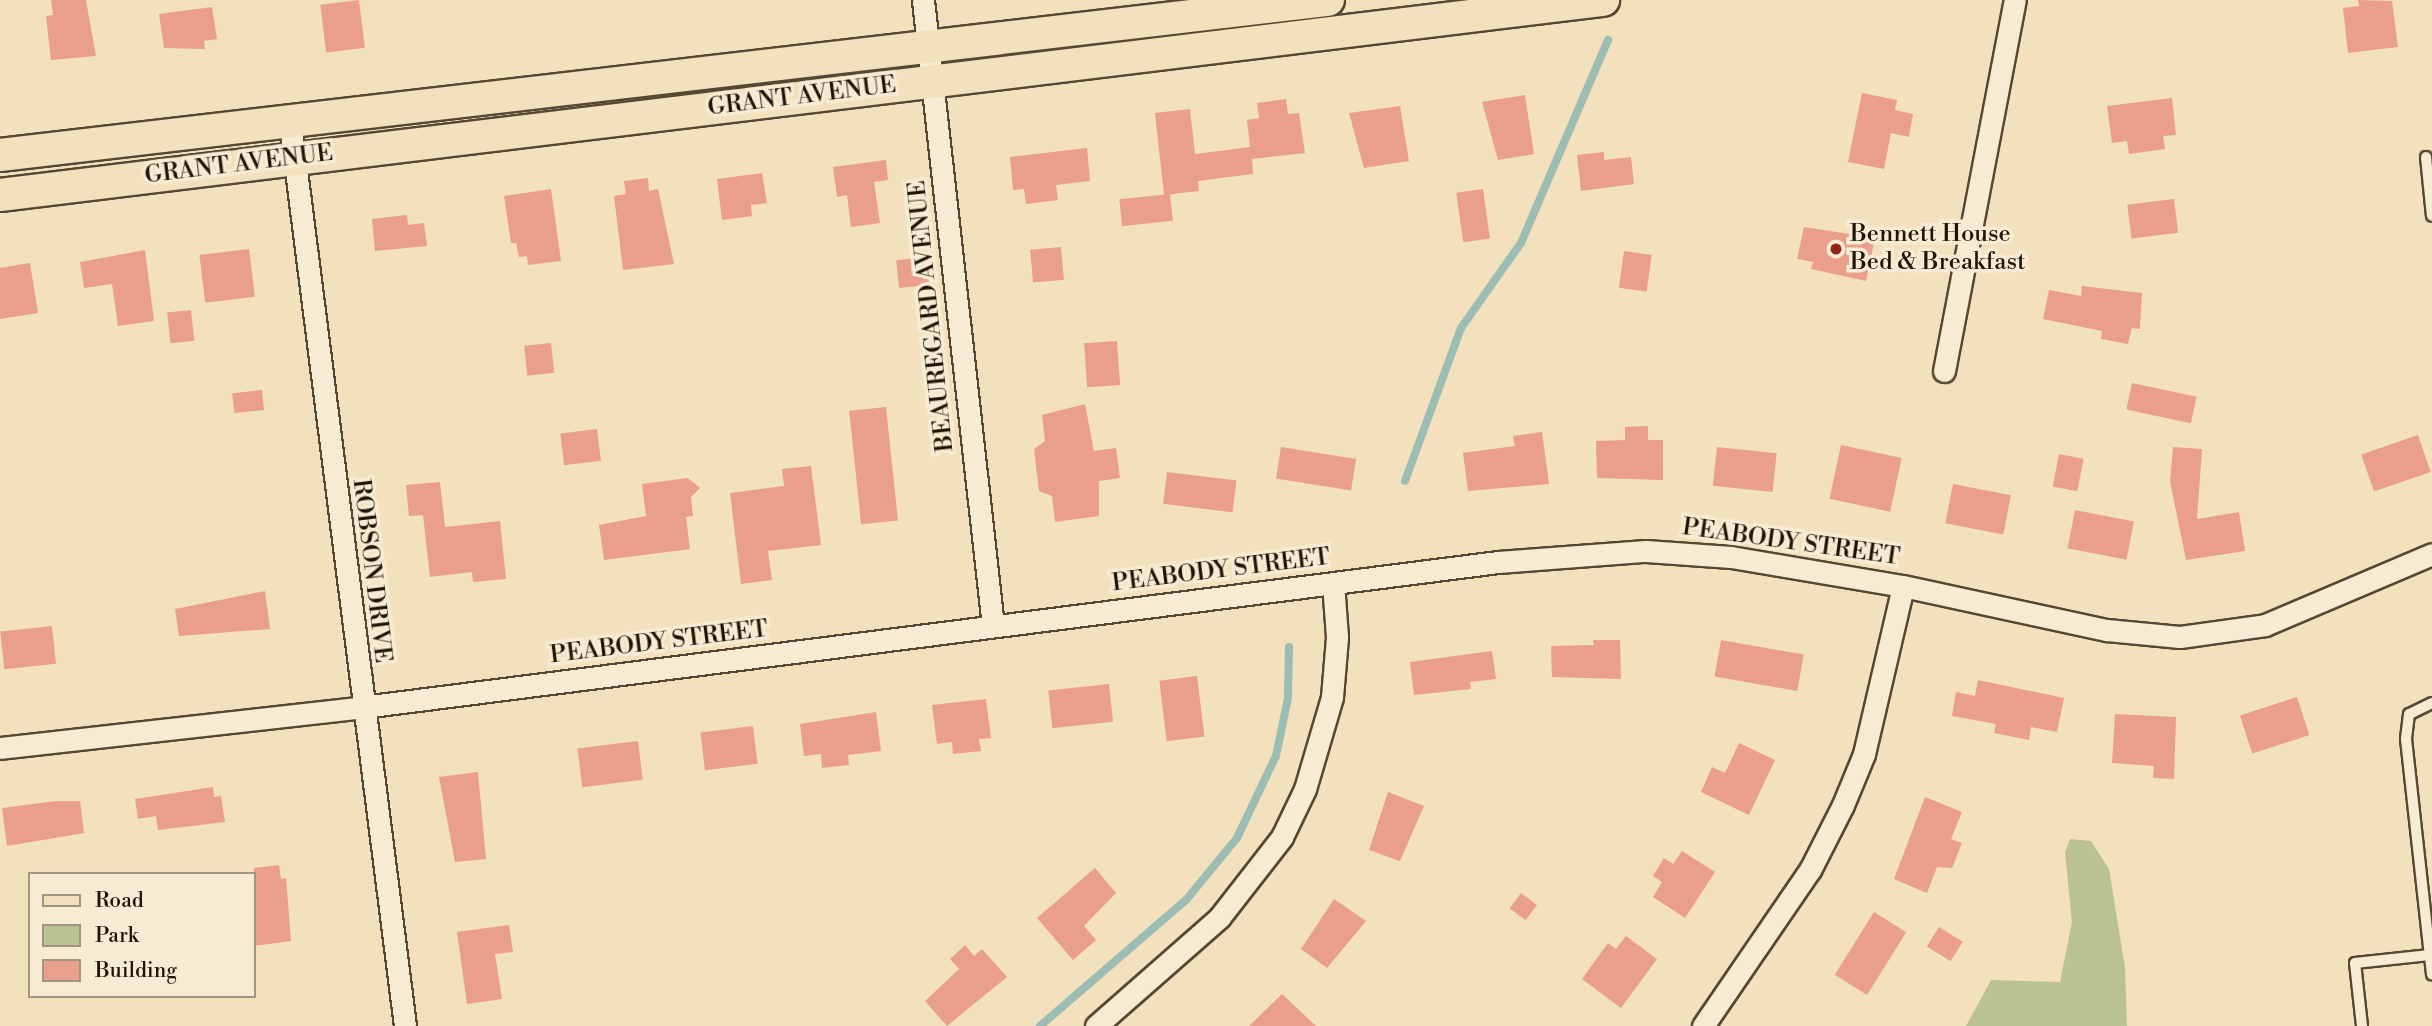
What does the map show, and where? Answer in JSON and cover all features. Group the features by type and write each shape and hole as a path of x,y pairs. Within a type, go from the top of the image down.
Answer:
{"main road":[{"name":"GRANT AVENUE","path":"0,155 1328,0"},
{"name":"GRANT AVENUE","path":"0,195 1604,0"}],"street":[{"name":"BEAUREGARD AVENUE","path":"923,0 993,626"},
{"path":"1944,371 2015,0"},
{"name":"ROBSON DRIVE","path":"290,123 405,1026"},
{"name":"PEABODY STREET","path":"0,748 363,707 1499,562 1646,551 1731,557 1903,586 2107,630 2211,636 2289,617 2432,554"},
{"path":"1096,1026 1219,918 1282,837 1313,767 1332,697 1337,637 1333,583"},
{"path":"1703,1026 1810,870 1843,805 1871,728 1903,586"}],"lane":[{"path":"2426,157 2432,216"},
{"path":"2432,703 2409,714 2406,739 2432,975"},
{"path":"2420,866 2432,864"},
{"path":"2362,1026 2355,963 2430,955"}],"green space":[{"path":"2070,839 2091,841 2109,869 2125,968 2127,1026 1966,1026 1991,980 2060,982 2072,922 2065,853"}],"building":[{"path":"51,0 86,0 96,56 51,60 46,16 53,15"},
{"path":"359,0 365,48 326,52 320,5"},
{"path":"2358,0 2392,1 2398,47 2348,53 2343,8 2359,6"},
{"path":"212,7 217,39 204,41 205,49 164,48 159,14"},
{"path":"1862,93 1897,100 1895,110 1913,114 1909,137 1891,133 1884,169 1848,162"},
{"path":"1525,95 1534,154 1498,160 1482,102"},
{"path":"2172,98 2176,135 2163,136 2165,149 2129,154 2127,141 2112,143 2107,106"},
{"path":"1286,99 1288,114 1299,113 1305,153 1252,159 1253,174 1198,181 1199,191 1164,195 1155,113 1190,109 1195,154 1250,147 1247,120 1259,118 1257,103"},
{"path":"1400,106 1409,161 1364,168 1349,113"},
{"path":"1087,148 1090,181 1056,185 1058,200 1026,204 1024,189 1013,190 1010,157"},
{"path":"1604,152 1604,160 1631,157 1634,184 1581,191 1577,155"},
{"path":"886,160 888,180 874,182 880,223 851,227 847,195 837,197 833,167"},
{"path":"762,173 767,203 751,205 752,216 722,220 717,179"},
{"path":"648,178 649,191 658,189 674,264 623,270 614,196 626,194 624,181"},
{"path":"551,189 561,261 528,265 527,256 519,257 516,243 511,243 504,196"},
{"path":"1483,189 1490,239 1463,242 1456,193"},
{"path":"1170,194 1173,221 1122,226 1119,199"},
{"path":"2174,199 2178,233 2131,238 2127,205"},
{"path":"407,215 408,225 424,223 427,246 375,251 372,219"},
{"name":"Bennett House Bed & Breakfast","path":"1804,227 1875,238 1866,281 1811,269 1813,262 1797,259"},
{"path":"1061,247 1064,280 1033,283 1030,250"},
{"path":"249,249 255,297 205,303 199,255"},
{"path":"145,250 154,321 118,326 112,284 84,288 80,262"},
{"path":"1624,251 1652,255 1647,292 1619,288"},
{"path":"926,257 929,285 899,288 896,260"},
{"path":"30,263 38,313 0,319 0,268"},
{"path":"2082,286 2142,293 2140,329 2132,328 2128,344 2101,339 2102,331 2043,319 2049,290 2081,296"},
{"path":"191,310 194,341 170,343 167,313"},
{"path":"1117,341 1120,385 1087,387 1084,343"},
{"path":"551,343 554,373 527,376 524,346"},
{"path":"2132,383 2197,397 2191,423 2126,409"},
{"path":"262,390 264,410 234,413 232,393"},
{"path":"1085,404 1094,451 1116,448 1120,478 1099,481 1099,516 1055,522 1052,496 1039,491 1034,449 1045,441 1042,415"},
{"path":"886,407 898,520 861,524 849,411"},
{"path":"1648,426 1648,440 1663,440 1663,480 1597,478 1596,441 1625,440 1625,427"},
{"path":"597,429 601,461 564,465 560,434"},
{"path":"1542,432 1549,484 1468,491 1463,453 1515,446 1513,436"},
{"path":"2418,435 2431,472 2374,491 2361,455"},
{"path":"1841,445 1902,458 1890,512 1830,499"},
{"path":"1281,447 1356,459 1351,490 1276,479"},
{"path":"1717,447 1777,453 1773,492 1713,486"},
{"path":"2173,447 2202,449 2197,519 2239,512 2245,551 2186,560 2170,481"},
{"path":"2059,454 2084,459 2077,491 2053,486"},
{"path":"811,466 821,545 768,551 772,580 741,584 730,493 784,486 782,469"},
{"path":"1167,472 1236,481 1233,512 1163,504"},
{"path":"688,478 700,488 691,497 693,516 686,517 690,549 604,560 599,525 646,516 642,484"},
{"path":"440,482 445,527 500,521 506,579 473,582 472,572 430,577 423,515 409,516 406,485"},
{"path":"1953,484 2011,495 2003,535 1945,523"},
{"path":"2075,510 2134,521 2126,560 2068,548"},
{"path":"265,591 270,629 179,636 175,609"},
{"path":"52,626 56,664 4,669 0,631"},
{"path":"1593,640 1620,640 1621,679 1552,677 1551,646 1594,645"},
{"path":"1721,640 1804,655 1797,691 1715,676"},
{"path":"1492,651 1496,679 1470,682 1471,689 1414,695 1410,662"},
{"path":"1197,676 1204,737 1167,741 1159,681"},
{"path":"1978,680 2064,698 2057,732 2031,727 2029,740 1994,733 1996,724 1952,716 1956,692 1975,696"},
{"path":"1109,684 1113,722 1052,728 1048,690"},
{"path":"2297,697 2309,735 2252,754 2240,716"},
{"path":"986,699 991,738 979,739 981,751 953,754 952,742 937,744 932,705"},
{"path":"876,712 881,751 848,755 849,765 822,768 821,754 804,756 800,724"},
{"path":"2115,714 2176,717 2174,779 2153,778 2154,766 2112,763"},
{"path":"753,726 758,764 705,770 700,732"},
{"path":"638,741 643,780 582,787 577,748"},
{"path":"1739,743 1775,760 1749,815 1701,792 1712,767 1725,773"},
{"path":"478,772 486,859 455,862 439,777"},
{"path":"213,787 214,797 221,796 225,822 158,830 156,816 138,819 135,799"},
{"path":"1388,792 1424,806 1400,861 1369,850"},
{"path":"1925,797 1962,812 1951,839 1962,843 1952,868 1937,867 1927,893 1894,879"},
{"path":"56,801 80,801 84,833 7,846 2,808"},
{"path":"1682,851 1715,872 1685,918 1653,897 1662,882 1653,876 1664,858 1673,864"},
{"path":"279,865 281,879 286,878 291,941 256,946 254,868"},
{"path":"1095,868 1116,893 1084,926 1096,940 1073,960 1037,918"},
{"path":"1521,893 1537,905 1526,920 1510,908"},
{"path":"1334,899 1366,921 1327,968 1301,949"},
{"path":"1874,912 1906,932 1867,995 1835,975"},
{"path":"509,925 513,952 495,954 502,999 467,1004 457,932"},
{"path":"1939,927 1963,942 1951,961 1927,947"},
{"path":"1626,936 1657,959 1621,1008 1582,979 1608,943 1616,949"},
{"path":"965,945 974,956 982,949 1007,977 947,1026 925,1001 959,969 950,959"},
{"path":"1282,994 1316,1026 1249,1026"}],"waterway":[{"path":"1405,481 1461,328 1521,243 1608,40"},
{"path":"1040,1026 1186,900 1237,838 1276,756 1288,698 1289,647"}],"place":[{"name":"Bennett House Bed & Breakfast","path":"1836,249"}]}
